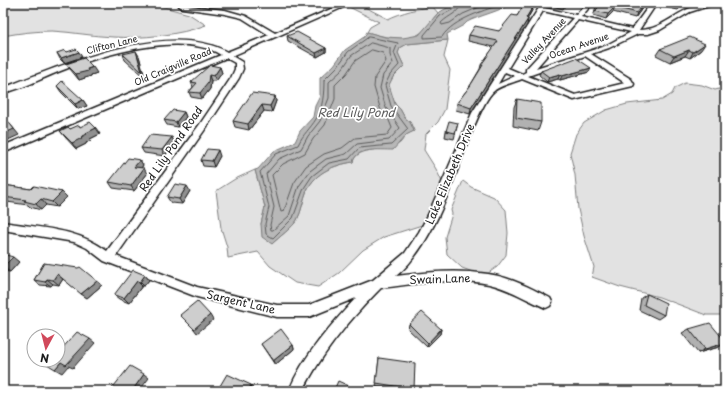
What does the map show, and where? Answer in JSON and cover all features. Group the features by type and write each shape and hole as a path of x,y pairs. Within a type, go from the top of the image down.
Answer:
{"street":[{"name":"Old Craigville Road","path":"3,150 350,3"},
{"name":"Valley Avenue","path":"524,75 590,3"},
{"path":"544,6 578,17 637,32 635,29 654,3"},
{"name":"Ocean Avenue","path":"492,88 524,75 610,46 637,32 648,32 658,29 688,11 713,3"},
{"path":"182,6 225,12 244,17 274,35"},
{"name":"Lake Elizabeth Drive","path":"296,391 304,373 331,335 376,285 396,269 408,256 423,235 433,216 476,113 544,6"},
{"name":"Clifton Lane","path":"3,90 81,62 118,51 139,47 185,43 207,46 228,55"},
{"path":"504,69 524,75 574,98 630,84 628,81 586,54"},
{"name":"Red Lily Pond Road","path":"108,258 203,126 235,78 239,65 228,55"},
{"name":"Sargent Lane","path":"3,226 75,238 91,245 108,258 197,292 239,304 276,311 308,311 376,285"},
{"name":"Swain Lane","path":"376,285 402,280 440,276 471,277 507,283 531,293 546,302"}],"shaded area":[{"path":"3,3 149,3 189,14 206,25 173,34 148,37 97,36 52,31 27,32 3,36"},
{"path":"357,3 388,19 410,11 428,7 433,7 438,13 422,32 414,37 393,38 367,32 370,27 379,22 349,7"},
{"path":"448,40 444,57 450,70 445,109 438,122 426,134 424,150 436,169 443,184 433,208 422,225 384,237 363,250 339,273 318,287 295,283 270,266 258,252 228,258 227,247 221,228 216,191 235,179 255,170 265,207 261,224 272,244 295,223 300,213 307,190 315,178 320,174 332,167 353,162 360,153 394,146 401,142 406,135 414,131 410,122 405,118 395,104 388,85 393,77 404,66 398,53 400,48 407,44"},
{"path":"685,83 702,85 715,90 723,88 725,90 725,315 706,315 659,297 620,287 592,277 594,267 584,236 578,209 575,175 570,153 576,134 584,123 606,110 627,104 662,100 672,94 675,88"},
{"path":"463,181 471,187 494,197 506,210 508,233 506,255 497,267 484,276 462,268 447,254 445,237 452,214 451,210"}],"water":[{"name":"Red Lily Pond","path":"456,3 512,3 508,6 467,22 447,34 448,40 407,44 400,48 398,53 404,66 393,77 389,85 395,104 405,118 410,122 414,131 406,135 393,150 369,150 355,157 353,162 332,167 320,174 315,178 307,190 299,216 292,226 272,244 262,237 261,224 265,207 255,170 258,169 274,151 295,142 300,131 313,117 315,106 320,96 320,78 334,65 345,50 364,37 367,32 385,37 403,38 419,35 438,13"}],"building":[{"path":"525,3 535,3 526,18 528,19 471,108 457,103 470,86 483,65 481,65 498,41 469,35 475,26 499,31 512,15 517,16"},
{"path":"600,3 645,3 637,13 615,7 608,14 595,11 598,8 596,7"},
{"path":"670,3 683,3 681,6"},
{"path":"297,32 326,48 316,53 287,36"},
{"path":"690,37 705,44 693,52 689,50 674,56 660,49"},
{"path":"76,49 79,52 61,58 57,53 65,50 67,52"},
{"path":"136,51 142,72 123,54"},
{"path":"84,58 93,67 87,69 88,71 76,74 66,64"},
{"path":"576,58 591,68 562,76 560,74 549,77 541,71"},
{"path":"210,65 220,67 214,76 209,75 208,83 200,93 189,92 197,83 191,82"},
{"path":"62,81 83,100 75,104 57,86"},
{"path":"252,93 275,96 270,106 262,105 248,124 233,121"},
{"path":"517,99 541,103 541,122 516,118"},
{"path":"173,110 184,112 176,122 164,120"},
{"path":"6,119 14,129 3,134 3,120"},
{"path":"449,121 458,123 455,133 446,131"},
{"path":"90,122 96,128 72,143 60,131 68,127 70,129 79,125 80,127"},
{"path":"150,135 172,137 162,150 141,148"},
{"path":"207,149 218,150 212,161 201,160"},
{"path":"128,158 140,160 134,167 144,168 131,186 109,182"},
{"path":"175,184 187,186 179,199 167,197"},
{"path":"3,185 31,189 34,186 62,192 52,202 41,199 36,204 24,201 26,200 3,197"},
{"path":"3,254 13,257 3,267"},
{"path":"44,263 78,268 80,267 97,281 81,294 57,274 53,280 47,279 45,282 34,280"},
{"path":"133,270 145,275 140,282 137,281 124,298 114,295"},
{"path":"647,294 666,303 664,315 644,305"},
{"path":"197,301 210,315 194,329 180,315"},
{"path":"422,312 441,329 428,343 409,324"},
{"path":"710,323 725,343 705,349 689,329"},
{"path":"281,329 293,345 273,361 261,344"},
{"path":"77,332 90,339 66,365 66,344"},
{"path":"379,358 415,363 414,389 376,383"},
{"path":"130,366 144,374 132,391 110,391"},
{"path":"227,374 251,385 248,391 217,391"},
{"path":"338,381 349,386 347,391 334,390"}]}
